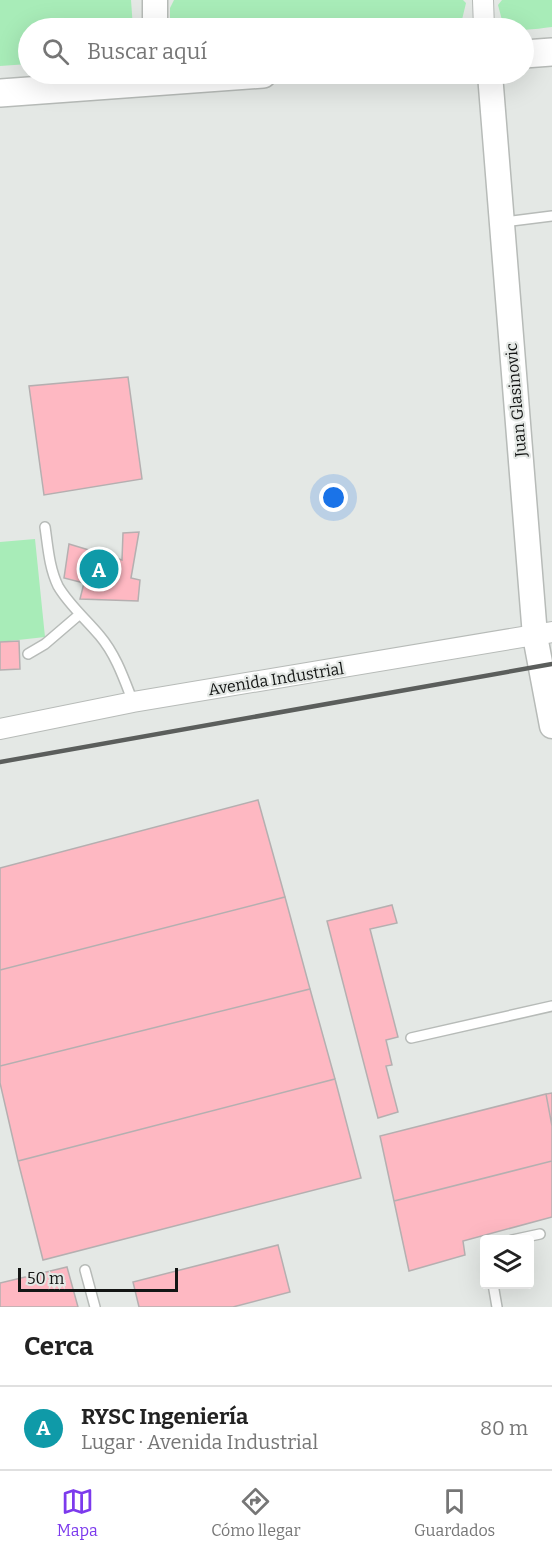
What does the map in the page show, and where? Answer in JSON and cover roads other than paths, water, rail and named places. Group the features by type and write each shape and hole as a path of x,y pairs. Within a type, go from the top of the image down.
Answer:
{"main road":[{"path":"534,53 552,52"},
{"path":"0,93 92,84"}],"street":[{"path":"155,0 155,18"},
{"path":"483,0 484,18"},
{"name":"Juan Glasinovic","path":"491,84 502,222 552,726"},
{"name":"Avenida Industrial","path":"0,729 133,702 543,634"}],"lane":[{"path":"502,222 552,216"},
{"path":"45,527 50,564 58,585 112,653 133,702"},
{"path":"28,654 45,644 80,614"},
{"path":"411,1038 552,1006"},
{"path":"534,1235 540,1234"},
{"path":"85,1270 95,1307"},
{"path":"494,1289 497,1307"}],"railway":[{"path":"0,762 552,664"}],"place":[{"name":"RYSC Ingeniería","path":"99,569"}]}
